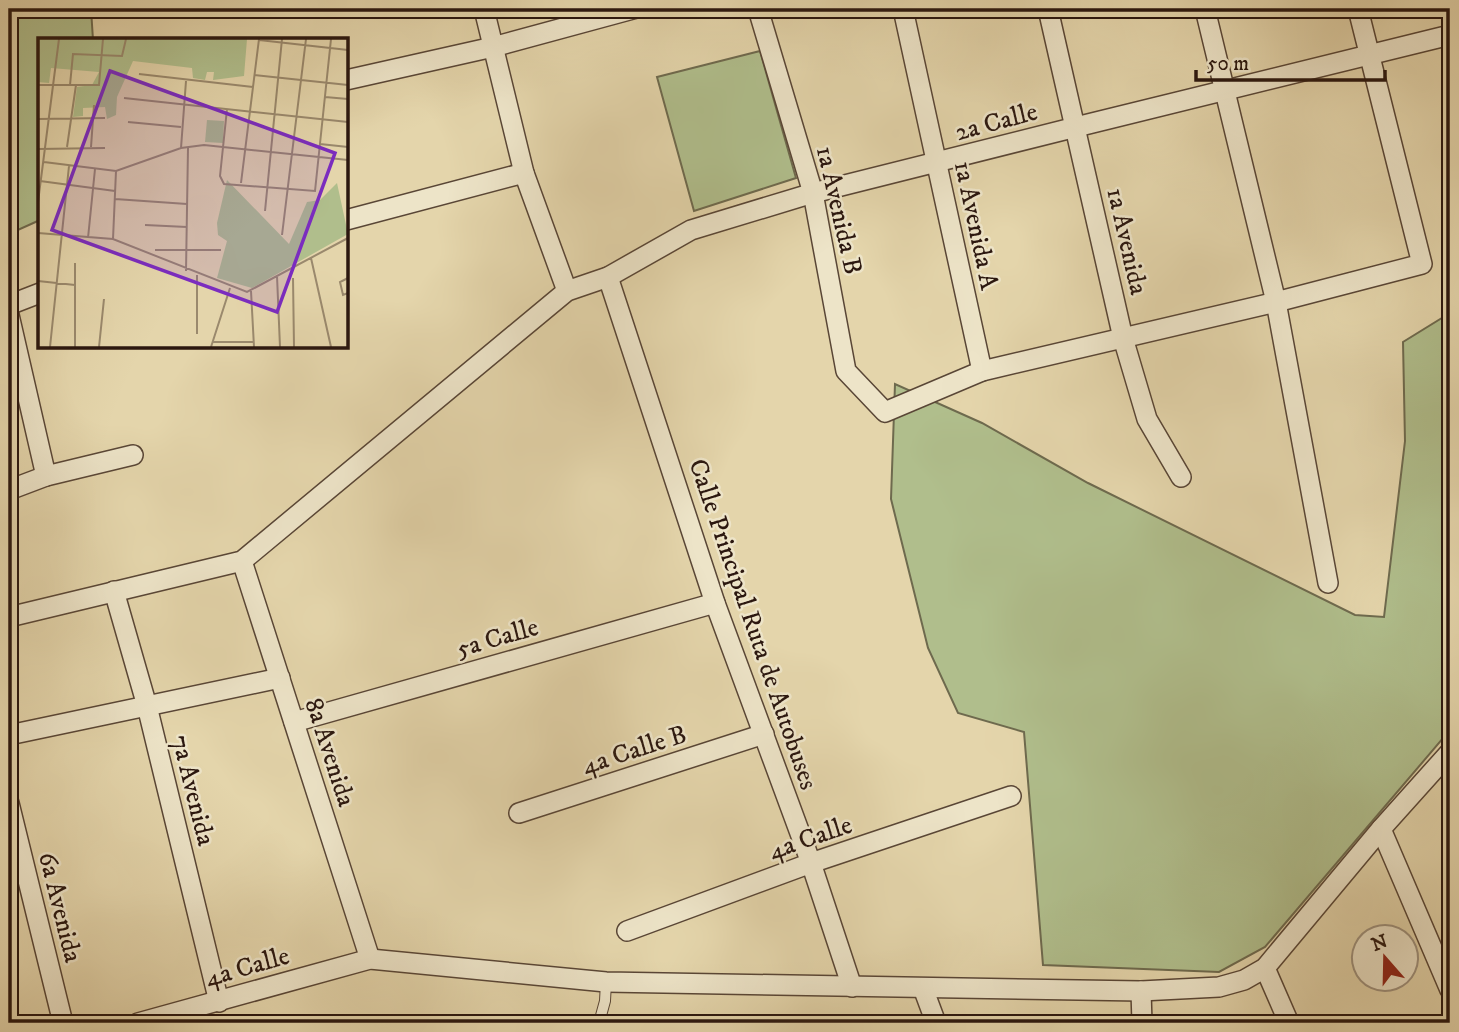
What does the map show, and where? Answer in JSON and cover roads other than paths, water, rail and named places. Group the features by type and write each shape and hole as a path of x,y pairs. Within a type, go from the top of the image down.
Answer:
{"street":[{"path":"9,617 242,561 567,291 524,173 484,9"},
{"path":"348,80 493,47 633,9"},
{"name":"1a Avenida B","path":"758,9 813,193 846,371 885,412 982,371"},
{"name":"1a Avenida A","path":"903,9 982,371"},
{"name":"1a Avenida","path":"1048,9 1123,338 1147,419 1181,477"},
{"path":"1205,9 1276,302 1328,583"},
{"path":"982,371 1276,302 1422,264 1359,9"},
{"name":"2a Calle","path":"567,291 608,277 691,230 813,193 1450,35"},
{"path":"348,219 524,173"},
{"name":"Calle Principal Ruta de Autobuses","path":"608,277 715,603 811,863 852,987"},
{"path":"9,305 38,294"},
{"path":"9,315 46,477"},
{"path":"9,490 46,477 133,455"},
{"name":"8a Avenida","path":"242,561 370,959"},
{"name":"7a Avenida","path":"114,591 147,706 219,1002"},
{"name":"5a Calle","path":"294,722 715,603"},
{"path":"9,735 280,678"},
{"name":"4a Calle B","path":"519,813 764,734"},
{"path":"370,959 606,982 1141,991 1219,986 1244,980 1265,968 1450,752"},
{"name":"4a Calle","path":"627,931 811,863 1011,796"},
{"name":"6a Avenida","path":"9,803 63,1023"},
{"path":"1381,830 1450,990"},
{"name":"4a Calle","path":"138,1023 370,959"},
{"path":"1265,968 1289,1023"},
{"path":"923,988 936,1023"},
{"path":"1141,991 1142,1023"}],"lane":[{"path":"599,1023 605,1001 606,982"}]}
